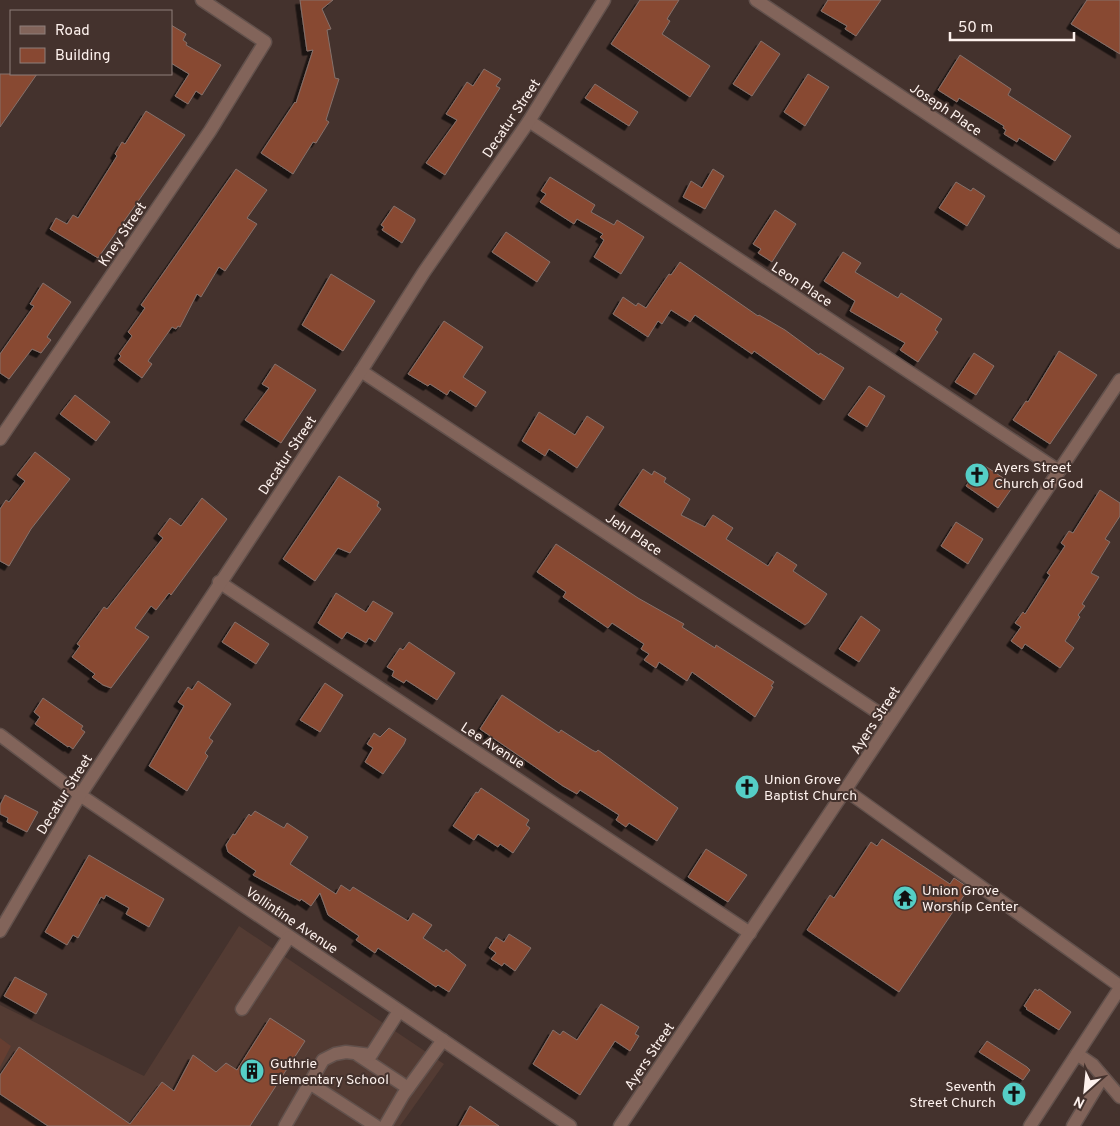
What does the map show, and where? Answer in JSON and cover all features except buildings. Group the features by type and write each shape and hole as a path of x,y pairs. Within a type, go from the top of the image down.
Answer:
{"street":[{"name":"Kney Street","path":"0,439 210,132 265,42 202,0"},
{"name":"Decatur Street","path":"0,931 80,795 361,371 424,272 529,121 604,0"},
{"name":"Joseph Place","path":"756,0 1120,242"},
{"name":"Leon Place","path":"529,121 1059,471"},
{"name":"Jehl Place","path":"361,371 891,722"},
{"name":"Ayers Street","path":"620,1126 847,791 891,722 1120,380"},
{"name":"Lee Avenue","path":"220,582 750,933"},
{"name":"Vollintine Avenue","path":"0,735 80,795 570,1126"},
{"path":"847,791 1120,987 1030,1126"},
{"path":"242,1009 289,937"},
{"path":"289,1125 323,1060 328,1056 346,1052 371,1055 399,1011"},
{"path":"385,1126 408,1088 442,1040"},
{"path":"357,1054 408,1088"},
{"path":"1077,1054 1093,1065 1102,1078 1120,1097"},
{"path":"1073,1126 1102,1078"},
{"path":"310,1084 376,1126"}],"shaded area":[{"path":"239,926 444,1064 400,1126 0,1126 0,1005 144,1076"},
{"path":"0,1038 11,1046 0,1067"},
{"path":"0,1101 39,1126 0,1126"}],"place":[{"name":"Ayers Street Church of God","path":"977,475"},
{"name":"Union Grove Baptist Church","path":"747,787"},
{"name":"Union Grove Worship Center","path":"905,898"},
{"name":"Guthrie Elementary School","path":"252,1071"},
{"name":"Seventh Street Church","path":"1014,1094"}]}
